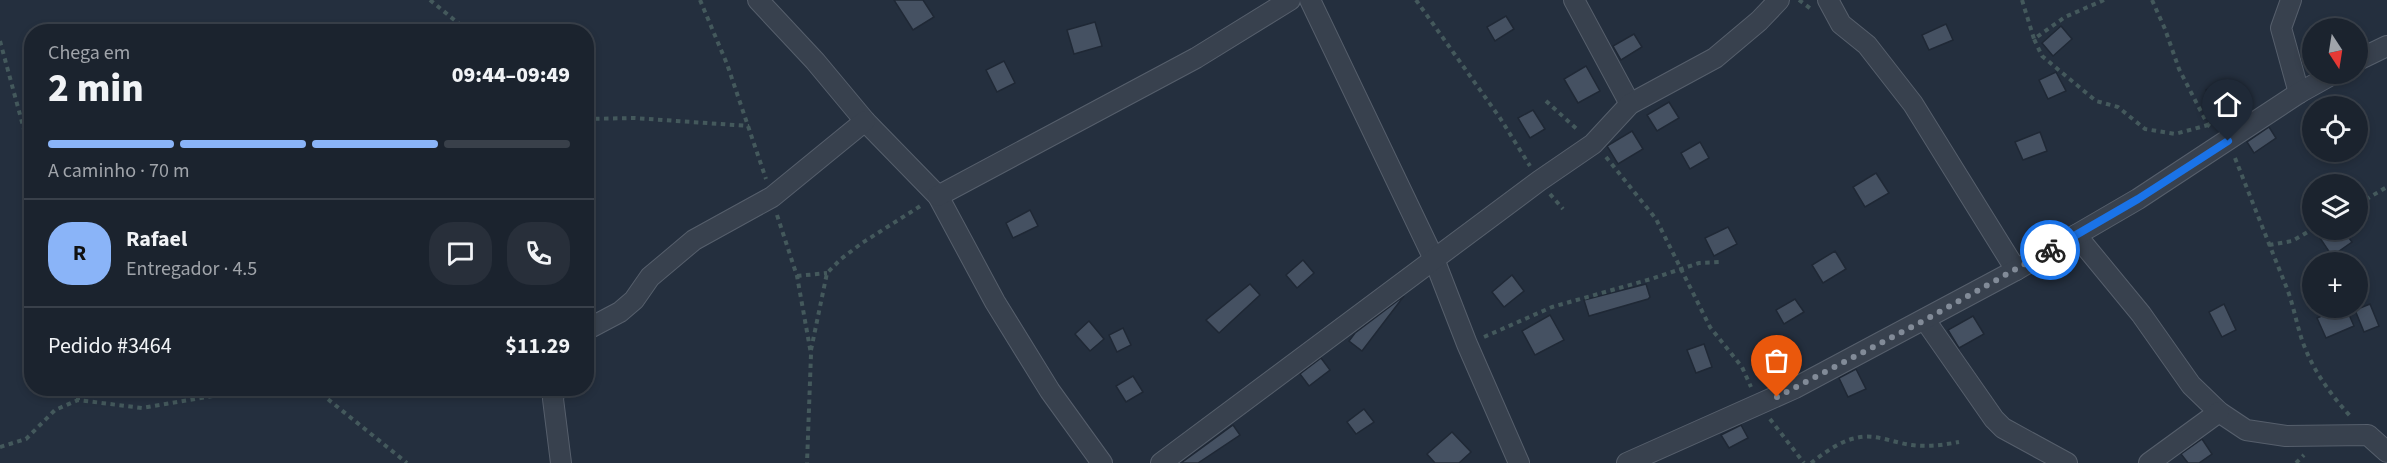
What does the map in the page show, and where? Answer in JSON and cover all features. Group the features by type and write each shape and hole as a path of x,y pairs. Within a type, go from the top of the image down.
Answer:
{"street":[{"path":"758,0 815,61 865,121 938,196 995,302 1050,391 1102,463"},
{"path":"938,196 1196,58 1290,0"},
{"path":"1310,0 1434,259 1467,344 1519,463"},
{"path":"1574,0 1630,104"},
{"path":"1161,463 1539,181 1593,144 1630,104 1715,58 1759,21 1779,0"},
{"path":"1828,0 1840,24 1867,45 1913,104 2016,270"},
{"path":"2292,0 2281,28 2299,93"},
{"path":"2368,55 2387,46"},
{"path":"1627,463 1759,405 1925,320 2016,270 2138,199 2315,84"},
{"path":"594,326 620,312 634,300 650,277 694,240 771,197 865,121"},
{"path":"2076,235 2141,314 2191,385 2220,412 2246,430 2286,436 2368,435 2387,452"},
{"path":"1925,320 1994,419 2003,428 2067,463"},
{"path":"554,396 561,463"},
{"path":"2149,463 2220,412"}],"path":[{"path":"430,0 459,24"},
{"path":"1416,0 1500,118 1539,181 1563,209"},
{"path":"2022,0 2034,39 2042,56 2096,101 2118,107 2145,129 2175,134 2208,125"},
{"path":"2034,39 2065,17 2104,0"},
{"path":"2152,0 2179,69 2208,125 2228,141 2287,288 2302,341 2328,392 2368,435"},
{"path":"0,40 24,129"},
{"path":"1546,101 1593,144 1656,219 1710,327 1742,367 1759,405 1804,463"},
{"path":"594,119 634,118 749,126"},
{"path":"2368,198 2387,187"},
{"path":"810,354 827,273 862,243 901,216 938,196"},
{"path":"2269,245 2292,241 2302,235"},
{"path":"1467,344 1552,307 1699,263 1719,262"},
{"path":"797,276 827,273"},
{"path":"0,447 26,439 55,410 78,400 142,408 212,396"},
{"path":"324,396 407,463"},
{"path":"1811,463 1831,449 1857,438 1874,438 1912,445 1939,446 1959,442"},
{"path":"807,450 807,463"}],"building":[{"path":"894,0 923,0 934,17 913,30"},
{"path":"1506,16 1514,29 1495,41 1487,27"},
{"path":"1095,22 1102,46 1074,54 1067,30"},
{"path":"1946,24 1953,40 1929,50 1922,35"},
{"path":"2061,26 2072,39 2053,56 2042,43"},
{"path":"1634,34 1642,47 1621,60 1613,46"},
{"path":"1004,61 1015,83 997,92 986,70"},
{"path":"1586,66 1600,91 1578,103 1564,79"},
{"path":"2056,72 2066,91 2048,99 2039,80"},
{"path":"2229,82 2235,99 2212,107 2206,90"},
{"path":"1669,102 1679,118 1657,131 1647,115"},
{"path":"1533,110 1545,129 1530,138 1518,118"},
{"path":"2269,127 2276,138 2254,153 2247,142"},
{"path":"1632,131 1643,149 1618,164 1607,146"},
{"path":"2040,132 2047,151 2023,160 2015,142"},
{"path":"1700,142 1709,158 1690,169 1681,153"},
{"path":"1876,173 1889,193 1865,207 1853,187"},
{"path":"1030,210 1038,226 1013,238 1006,223"},
{"path":"1728,227 1737,244 1714,256 1705,238"},
{"path":"2321,240 2350,240 2352,242 2338,252 2329,252"},
{"path":"1835,251 1846,269 1823,283 1812,265"},
{"path":"1303,260 1314,273 1297,288 1286,275"},
{"path":"1512,275 1524,291 1504,307 1492,292"},
{"path":"1250,284 1260,295 1219,333 1206,320"},
{"path":"1646,284 1650,297 1648,299 1589,316 1584,300"},
{"path":"1404,296 1362,351 1349,341 1355,333"},
{"path":"1795,299 1804,312 1784,324 1776,310"},
{"path":"2224,304 2236,330 2222,337 2209,312"},
{"path":"2370,304 2379,326 2364,332 2358,318 2368,318 2368,305"},
{"path":"1550,315 1564,340 1535,355 1522,331"},
{"path":"1973,316 1984,334 1959,348 1948,330"},
{"path":"2317,318 2350,318 2354,326 2326,338"},
{"path":"1089,321 1104,339 1090,351 1075,334"},
{"path":"1123,328 1131,345 1117,352 1109,335"},
{"path":"1704,344 1712,367 1696,373 1687,350"},
{"path":"1321,358 1330,370 1309,386 1300,374"},
{"path":"1856,369 1866,389 1848,397 1839,378"},
{"path":"1133,376 1143,392 1126,402 1116,386"},
{"path":"1364,409 1374,422 1356,434 1347,422"},
{"path":"1233,425 1240,435 1198,463 1181,463"},
{"path":"1741,425 1748,438 1729,448 1721,435"},
{"path":"1452,432 1471,452 1459,463 1435,463 1427,454"},
{"path":"2202,439 2212,454 2199,463 2188,463 2181,454"}],"way so far":[{"path":"1777,397 1925,320 2050,250"}],"route":[{"path":"2050,250 2138,199 2228,141"}]}
